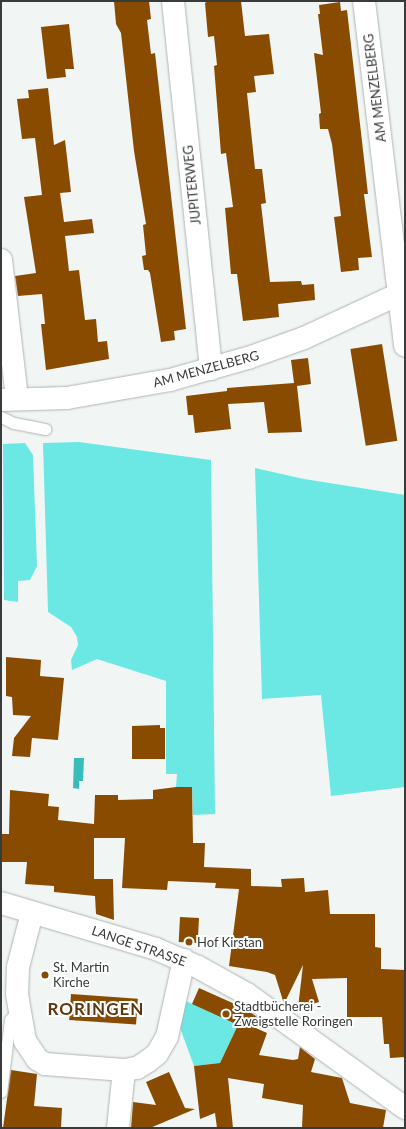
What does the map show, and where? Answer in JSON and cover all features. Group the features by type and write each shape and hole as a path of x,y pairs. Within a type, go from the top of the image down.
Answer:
{"street":[{"name":"JUPITERWEG","path":"173,1 211,369"},
{"name":"AM MENZELBERG","path":"364,1 405,346"},
{"path":"1,260 9,399"},
{"name":"AM MENZELBERG","path":"9,399 67,398 122,390 211,369 304,338 399,294"},
{"name":"LANGE STRASSE","path":"1,903 126,940 184,960 247,994 405,1108"},
{"path":"32,913 18,966 18,1010 27,1047 44,1064 124,1070 137,1068 148,1061 163,1046 167,1037 184,960"},
{"path":"118,1128 124,1070"}],"lane":[{"path":"1,417 14,423 45,429"},
{"path":"1,1092 10,1020 18,1010"}],"shaded area":[{"path":"79,442 211,460 215,814 193,815 192,787 176,787 177,774 166,774 166,681 97,659 72,670 71,660 78,645 77,637 71,627 48,612 43,443"},
{"path":"25,443 33,455 37,566 30,580 18,581 18,602 4,600 3,444"},
{"path":"255,468 304,479 405,495 405,787 331,796 321,695 262,699"},
{"path":"74,758 84,758 83,781 79,781 79,789 73,788"},
{"path":"186,1001 238,1025 220,1063 194,1066 179,1025"}],"building":[{"path":"114,1 149,1 151,19 147,20 151,54 155,53 186,329 174,331 175,340 161,342 150,273 148,270 144,270 142,256 146,255 143,225 146,224 134,151 121,33 116,24"},
{"path":"208,1 241,1 245,36 269,34 274,74 254,76 256,92 247,93 255,169 262,169 266,203 261,204 270,282 301,281 302,285 314,284 315,300 278,304 279,317 243,321 237,274 231,274 225,208 233,207 226,153 221,154 214,66 217,65 214,36 208,37 205,3"},
{"path":"340,2 341,11 347,10 368,194 364,194 372,257 358,258 359,270 341,272 334,217 341,216 332,144 328,129 320,129 319,114 321,113 314,53 323,55 318,14 320,14 319,5"},
{"path":"69,24 74,69 65,69 66,77 47,79 41,27"},
{"path":"48,88 54,145 65,140 71,192 60,193 64,222 92,219 94,233 65,236 69,271 79,270 85,320 96,319 98,342 107,341 109,359 46,370 41,324 45,324 42,294 18,296 15,276 36,273 24,197 42,195 35,138 22,139 17,99 29,98 28,90"},
{"path":"382,344 397,441 366,446 350,349"},
{"path":"308,358 311,384 297,386 302,432 268,433 264,402 228,404 231,429 195,433 193,415 188,415 186,396 227,391 227,388 294,383 291,360"},
{"path":"6,657 41,660 40,676 64,678 58,740 32,738 30,757 12,756 14,738 31,716 13,715 12,697 6,696"},
{"path":"160,725 160,728 165,728 165,759 132,759 132,726"},
{"path":"176,787 192,787 193,843 205,843 204,867 251,869 251,886 282,887 281,879 304,878 305,892 328,890 330,914 375,914 375,947 381,948 381,969 405,970 405,1057 390,1058 389,1044 384,1044 382,1017 347,1017 347,978 312,979 319,1002 298,1008 303,965 284,1004 275,975 267,972 229,966 239,889 215,888 216,883 168,881 167,890 122,888 125,838 94,838 94,879 113,879 114,920 96,914 95,896 54,892 54,886 25,884 27,862 1,862 1,834 9,834 10,790 49,794 48,806 59,807 58,820 94,824 95,795 118,795 118,800 153,799 153,790"},
{"path":"180,917 199,918 198,943 179,942"},
{"path":"199,988 246,1009 261,1020 247,1024 267,1033 259,1055 293,1060 298,1059 300,1047 315,1059 311,1072 342,1078 350,1103 386,1110 383,1128 302,1128 303,1105 262,1098 264,1084 228,1078 233,1128 217,1128 215,1113 200,1119 194,1066 220,1063 238,1025 192,1004"},
{"path":"71,994 138,999 136,1025 69,1020"},
{"path":"11,1070 37,1074 34,1106 62,1108 61,1128 3,1128"},
{"path":"169,1072 185,1108 195,1109 150,1128 131,1128 133,1102 156,1105 146,1082"}],"place":[{"name":"Hof Kirstan","path":"189,942"},
{"name":"St. Martin Kirche","path":"45,975"},
{"name":"Stadtbücherei - Zweigstelle Roringen","path":"226,1014"}],"district":[{"name":"RORINGEN","path":"96,1009"}]}
